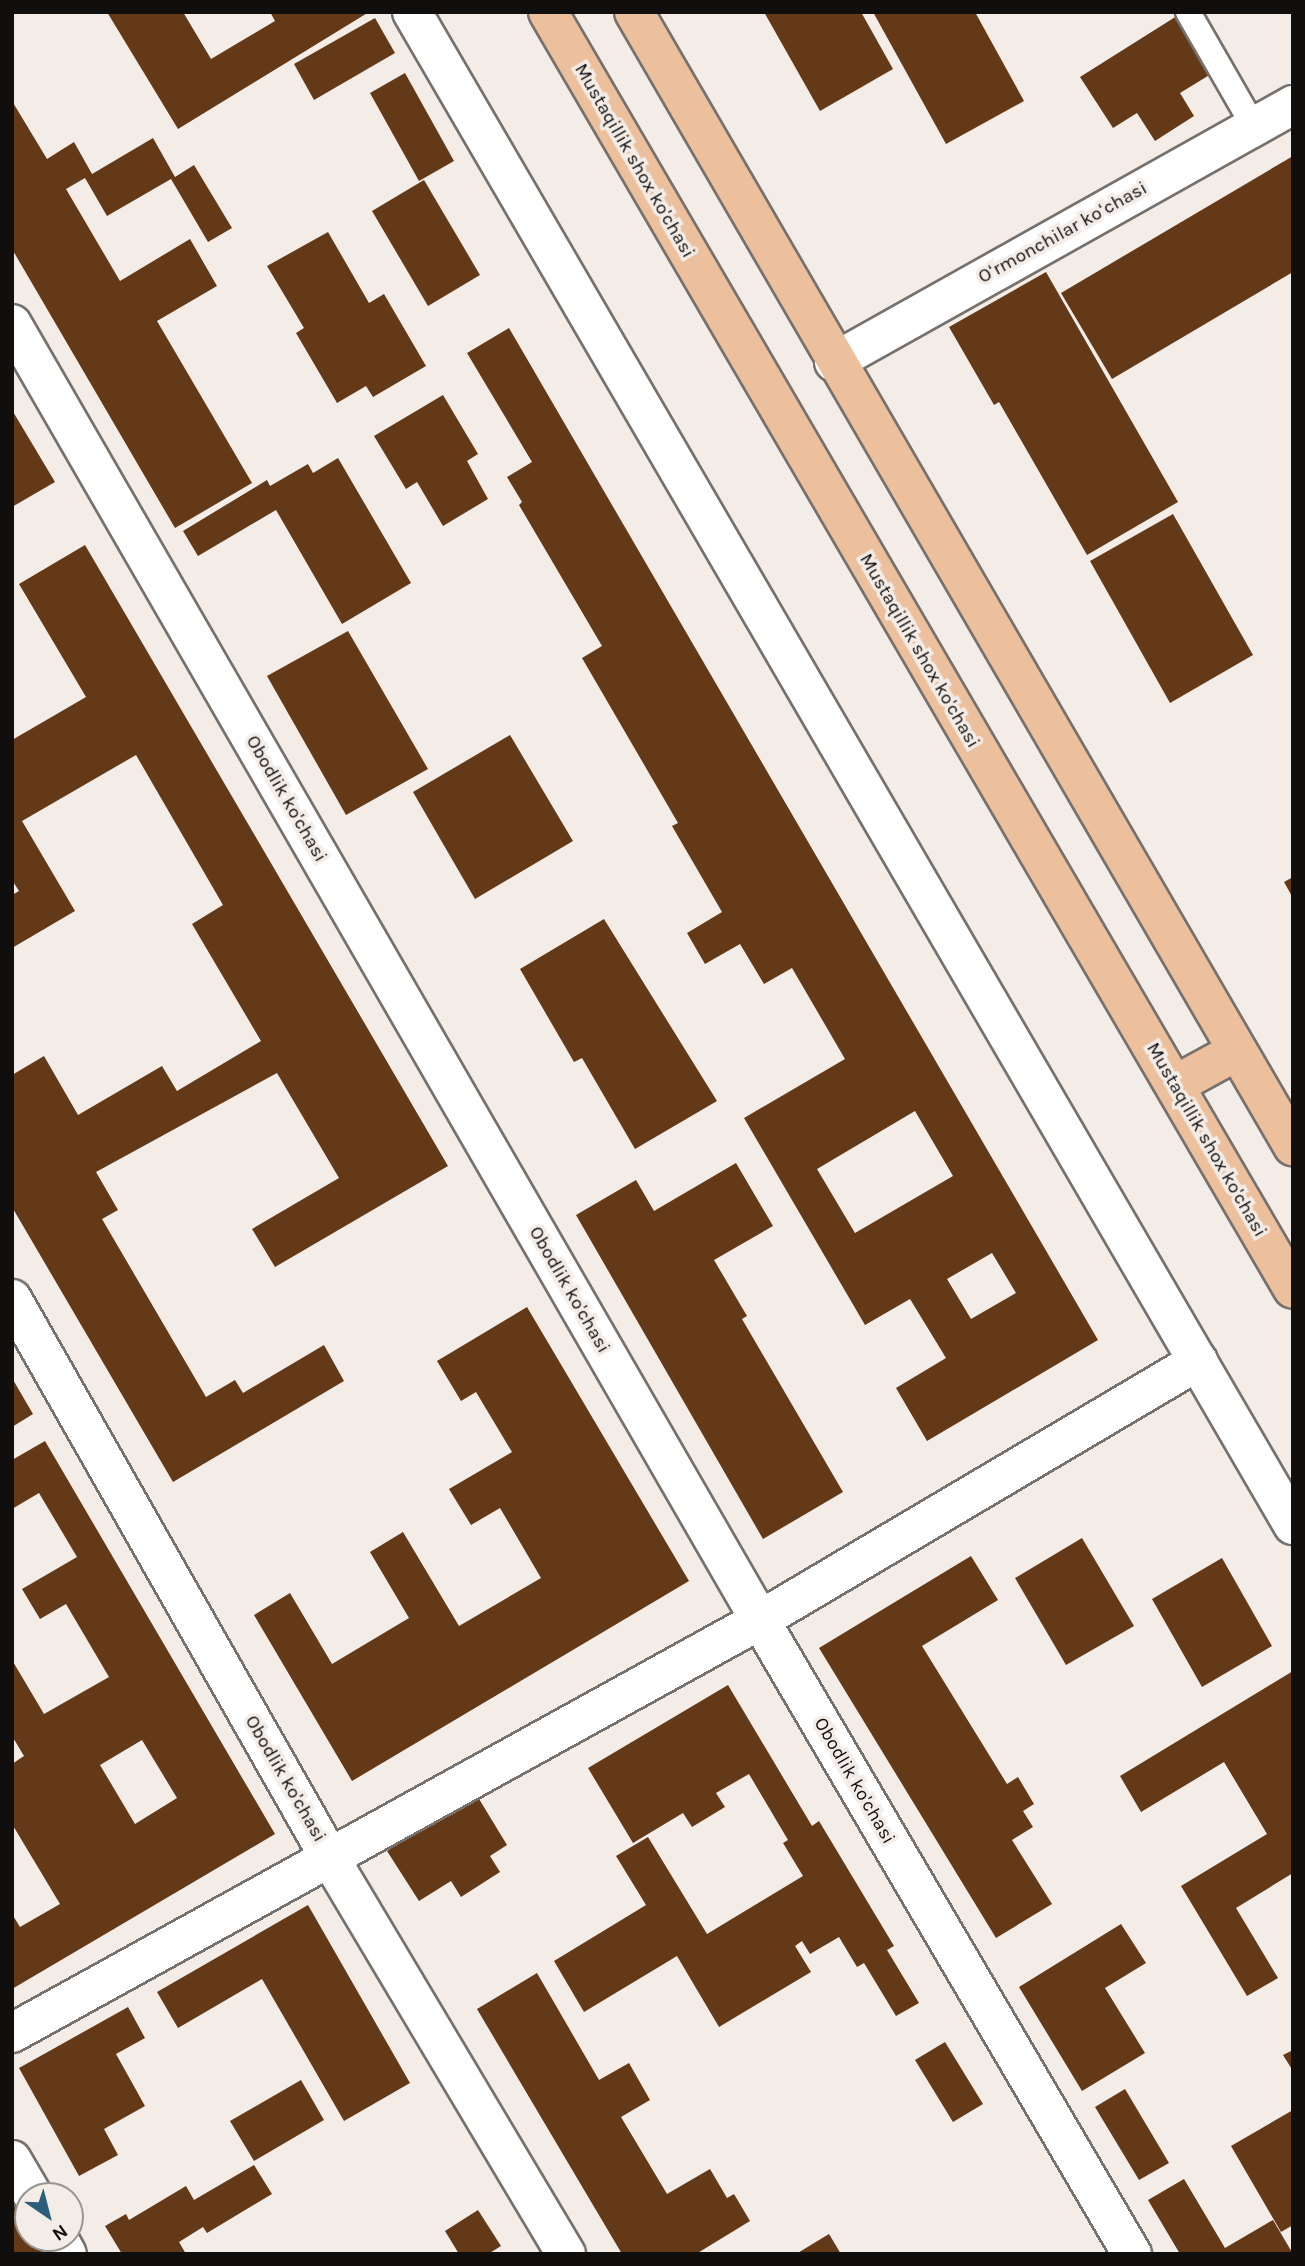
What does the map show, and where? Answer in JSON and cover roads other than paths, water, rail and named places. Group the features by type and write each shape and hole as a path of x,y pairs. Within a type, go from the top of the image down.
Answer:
{"main road":[{"name":"Mustaqillik shox ko'chasi","path":"548,12 1293,1289"},
{"path":"634,12 834,362 1293,1146"},
{"path":"1175,1085 1237,1051"}],"street":[{"path":"412,12 1293,1525"},
{"name":"Oʻrmonchilar koʻchasi","path":"834,362 1293,105"},
{"name":"Obodlik ko'chasi","path":"12,324 760,1620 1132,2254"},
{"name":"Obodlik ko'chasi","path":"12,1300 331,1860 566,2254"},
{"path":"12,2033 331,1860 760,1620 1198,1361"},
{"path":"12,2160 25,2182"}],"lane":[{"path":"1188,12 1254,127"}]}
